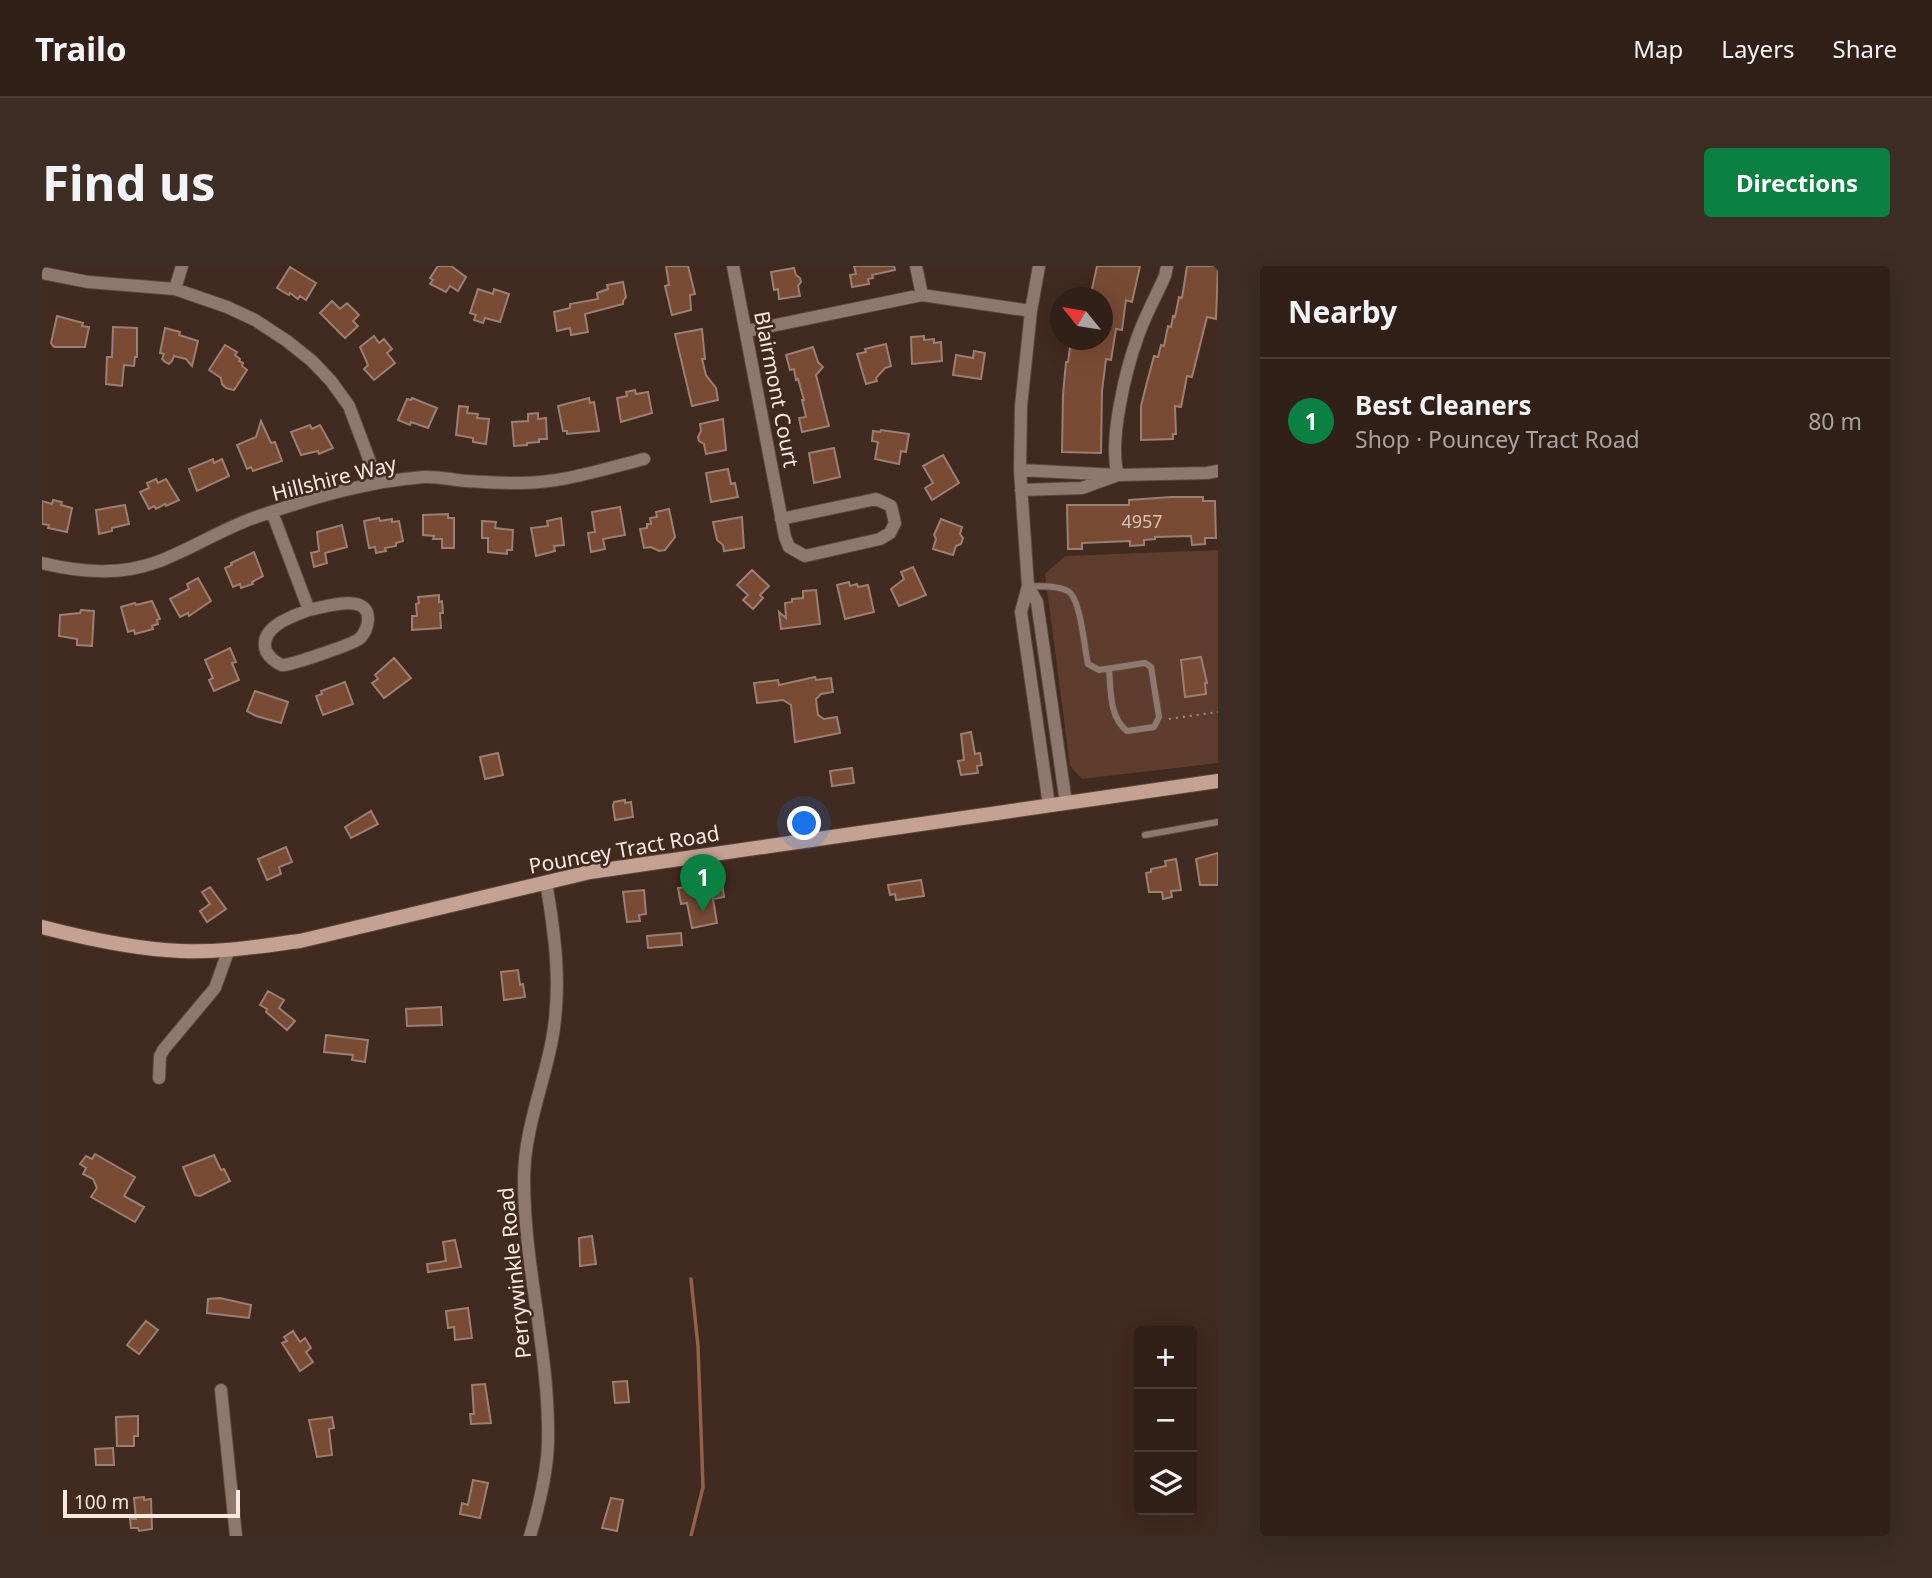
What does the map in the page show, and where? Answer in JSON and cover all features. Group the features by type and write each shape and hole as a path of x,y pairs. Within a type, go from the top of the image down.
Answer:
{"main road":[{"name":"Pouncey Tract Road","path":"42,927 129,946 182,951 229,950 300,941 546,882 646,863 1218,781"}],"street":[{"path":"176,289 182,266"},
{"name":"Blairmont Court","path":"733,266 782,519 789,547 805,556 880,539 890,533 895,523 891,506 876,499 782,519"},
{"path":"916,266 922,295"},
{"path":"1039,266 1031,311 1021,406 1020,470 1028,586 1021,612 1049,805"},
{"path":"1118,475 1115,466 1117,426 1123,392 1138,336 1167,266"},
{"path":"42,273 88,282 176,289 255,320 288,341 312,361 349,406 378,483"},
{"path":"747,331 922,295 1031,311"},
{"name":"Hillshire Way","path":"42,563 74,571 108,572 139,567 157,562 228,528 272,512 378,483 436,477 466,481 540,482 566,479 644,459"},
{"path":"1020,470 1118,475 1207,474 1218,471"},
{"path":"1021,490 1082,488 1118,475"},
{"path":"272,512 309,610"},
{"path":"1028,586 1037,602 1066,803"},
{"path":"355,603 363,607 369,615 368,623 360,639 343,646 284,665 272,659 266,650 266,638 271,628 309,610 355,603"},
{"name":"Perrywinkle Road","path":"530,1536 543,1485 548,1441 545,1382 529,1254 524,1177 528,1136 552,1042 556,1012 555,940 546,882"},
{"path":"159,1078 160,1056 215,988 229,950"},
{"path":"221,1390 236,1536"}],"lane":[{"path":"1028,586 1060,588 1071,593 1078,603 1088,664 1099,670 1145,663 1150,667 1159,717 1154,727 1127,731 1119,725 1115,717 1109,669"},
{"path":"1145,835 1218,822"}],"path":[{"path":"1157,720 1218,712"}],"shaded area":[{"path":"1218,550 1218,763 1082,779 1070,766 1045,574 1065,556"}],"building":[{"path":"438,266 451,266 466,277 458,291 450,286 446,292 430,284 433,280 430,278"},
{"path":"666,266 688,266 695,294 690,295 691,310 672,315 665,286 669,285"},
{"path":"854,266 894,266 895,270 872,275 873,278 868,279 869,284 852,287 850,275 856,274"},
{"path":"1097,266 1140,266 1132,302 1126,300 1122,330 1116,329 1113,348 1113,287 1092,287"},
{"path":"1187,266 1218,266 1216,319 1207,317 1192,377 1187,376 1181,407 1175,406 1176,434 1173,434 1173,439 1141,440 1141,406 1146,386 1154,356 1158,357 1161,345 1164,346 1168,326 1171,327 1173,316 1175,317 1179,297 1182,298"},
{"path":"290,267 316,283 306,300 300,296 298,299 277,288"},
{"path":"794,268 801,282 798,286 800,296 779,299 778,289 774,290 771,272"},
{"path":"623,282 626,297 623,304 585,314 588,332 571,335 570,328 557,331 554,312 570,308 570,304 598,299 597,293 608,289 607,285"},
{"path":"478,289 493,294 494,289 509,294 500,322 485,318 483,323 474,320 476,315 470,313"},
{"path":"332,301 340,309 347,303 359,315 353,321 358,326 345,338 320,313"},
{"path":"57,316 89,327 85,347 54,347 51,343"},
{"path":"113,327 137,328 137,357 134,366 124,365 122,386 106,384 107,357 112,357"},
{"path":"165,328 198,341 192,366 186,359 174,356 169,364 162,359 164,354 160,353"},
{"path":"702,329 705,359 702,359 706,375 716,388 718,400 692,406 675,334"},
{"path":"374,336 379,343 384,339 392,349 387,353 395,363 374,380 364,369 368,365 360,347"},
{"path":"924,336 924,340 934,339 934,343 941,342 942,361 912,364 911,337"},
{"path":"886,344 891,366 885,368 876,378 877,381 866,384 857,354 866,352 865,349"},
{"path":"225,345 237,352 235,355 247,370 234,390 226,388 221,378 209,370"},
{"path":"813,347 818,362 823,367 816,375 829,426 802,432 799,418 806,417 804,400 794,369 790,370 786,355"},
{"path":"1070,350 1113,350 1111,360 1106,359 1102,391 1101,453 1062,452 1063,395"},
{"path":"974,351 985,353 981,379 953,375 956,355 973,358"},
{"path":"635,390 636,394 648,392 652,413 621,422 617,398 627,396 626,392"},
{"path":"412,398 437,408 428,428 398,420 407,399"},
{"path":"589,398 590,403 594,402 599,431 567,434 567,431 563,431 558,406"},
{"path":"459,406 468,407 467,413 478,414 477,418 489,419 486,444 456,435"},
{"path":"538,413 538,419 546,418 547,439 514,446 512,422 528,421 528,414"},
{"path":"723,419 726,450 706,454 704,444 698,437 700,424"},
{"path":"261,421 271,443 275,442 282,461 253,471 251,467 247,469 237,445 256,437"},
{"path":"310,425 312,429 320,425 333,448 319,454 318,451 301,455 291,432"},
{"path":"873,431 909,434 906,452 901,451 899,464 875,459 878,442 872,441"},
{"path":"834,448 840,477 814,483 809,453"},
{"path":"943,455 959,483 932,500 925,488 933,483 923,466"},
{"path":"213,459 214,463 222,459 229,476 197,491 189,469"},
{"path":"728,469 731,484 735,483 738,497 711,502 706,473"},
{"path":"156,479 158,483 166,479 179,500 149,509 140,492 149,488 147,483"},
{"path":"1203,497 1203,501 1215,501 1216,538 1205,538 1205,544 1192,545 1191,536 1155,537 1144,540 1144,545 1130,546 1130,541 1082,543 1082,549 1068,549 1067,505 1129,505 1129,500"},
{"path":"53,500 72,508 67,532 42,524 42,501 52,504"},
{"path":"125,505 129,524 99,534 96,510"},
{"path":"620,507 625,535 603,539 605,549 591,552 588,533 595,532 592,512"},
{"path":"669,509 675,537 665,550 644,548 640,529 651,524 650,518 657,517 656,512"},
{"path":"448,514 448,518 454,518 454,548 442,548 442,539 423,535 423,515"},
{"path":"742,517 744,548 724,551 723,545 717,540 713,522"},
{"path":"379,518 380,521 399,521 403,541 396,543 396,546 385,548 386,551 376,553 375,547 369,548 364,521"},
{"path":"561,518 564,545 554,546 555,551 536,556 531,528 548,526 547,521"},
{"path":"941,519 962,527 960,534 963,538 953,555 933,549 936,539 934,535"},
{"path":"482,521 496,522 495,528 513,530 512,550 507,550 507,554 488,552 488,538 482,538"},
{"path":"342,525 347,547 325,553 327,563 314,567 311,553 319,551 317,532"},
{"path":"254,552 263,576 252,582 253,584 241,588 240,584 233,587 225,568"},
{"path":"913,567 926,595 899,606 891,589 904,579 901,572"},
{"path":"752,570 769,586 760,595 763,598 753,609 743,600 748,595 737,585"},
{"path":"198,578 211,601 189,616 188,613 180,617 170,599 189,589 187,584"},
{"path":"849,582 850,586 868,585 874,612 845,619 837,585"},
{"path":"816,590 820,624 781,629 779,612 786,618 785,603 803,598 803,591"},
{"path":"439,595 443,613 440,613 441,628 412,630 412,616 417,616 418,597"},
{"path":"152,601 160,619 157,620 158,624 152,626 153,629 135,634 134,630 128,632 121,607"},
{"path":"81,610 94,611 92,646 77,645 77,639 59,636 60,615 80,613"},
{"path":"230,648 236,662 232,663 239,680 214,691 209,680 213,678 205,660"},
{"path":"1201,657 1207,683 1206,694 1185,697 1181,660"},
{"path":"394,658 411,678 384,698 372,683 378,679 375,675"},
{"path":"815,677 816,680 831,678 833,692 821,694 816,699 818,715 824,719 837,717 840,733 795,742 791,705 783,700 757,703 754,683 778,680 779,685"},
{"path":"345,682 353,704 323,715 316,696 322,694 321,691"},
{"path":"255,691 288,702 281,723 247,711"},
{"path":"971,732 975,754 980,753 982,765 977,766 978,773 961,775 958,761 964,760 961,734"},
{"path":"498,753 503,775 485,779 480,757"},
{"path":"852,768 854,783 832,786 830,771"},
{"path":"625,800 625,803 631,802 633,817 615,820 614,802"},
{"path":"371,811 378,824 351,838 345,827"},
{"path":"286,847 292,862 279,867 281,874 267,880 258,859"},
{"path":"1218,853 1218,885 1200,885 1196,859"},
{"path":"1176,859 1181,890 1171,891 1172,897 1163,899 1162,892 1149,892 1146,873 1151,872 1151,869 1166,866 1165,861"},
{"path":"921,880 924,896 896,900 895,894 890,895 888,885"},
{"path":"722,882 724,897 713,899 717,923 692,928 687,903 681,904 678,888"},
{"path":"210,887 226,909 207,922 200,911 210,904 202,892"},
{"path":"644,890 646,914 639,915 640,921 627,922 623,892"},
{"path":"681,933 682,945 648,948 647,936"},
{"path":"518,970 525,997 504,1000 501,972"},
{"path":"268,991 284,1000 279,1008 295,1021 287,1030 260,1005"},
{"path":"441,1007 442,1025 407,1026 406,1009"},
{"path":"326,1035 368,1040 365,1062 352,1060 353,1055 324,1052"},
{"path":"95,1154 135,1177 124,1196 144,1207 135,1222 91,1197 97,1188 93,1179 83,1174 86,1168 80,1164 86,1156 92,1159"},
{"path":"214,1155 230,1181 200,1196 195,1195 183,1167"},
{"path":"592,1236 596,1264 580,1266 579,1238"},
{"path":"455,1240 461,1267 428,1272 427,1264 446,1261 443,1242"},
{"path":"220,1298 251,1305 249,1318 207,1313 208,1299"},
{"path":"468,1308 472,1338 455,1340 454,1327 448,1328 446,1311"},
{"path":"146,1321 158,1330 139,1354 127,1345"},
{"path":"293,1331 300,1342 305,1338 311,1348 306,1352 313,1362 300,1371 282,1343 287,1341 284,1337"},
{"path":"627,1381 629,1402 615,1403 613,1382"},
{"path":"485,1384 491,1423 471,1424 470,1414 474,1414 472,1385"},
{"path":"138,1416 138,1436 134,1436 134,1446 117,1446 116,1417"},
{"path":"332,1417 334,1428 329,1429 332,1455 317,1457 309,1420"},
{"path":"113,1448 114,1465 96,1465 95,1449"},
{"path":"473,1480 488,1483 480,1518 460,1514 462,1503 468,1505"},
{"path":"144,1497 144,1500 151,1499 152,1529 139,1531 138,1528 131,1528 130,1519 136,1519 134,1498"},
{"path":"611,1498 623,1500 617,1531 602,1528"}],"waterway":[{"path":"691,1279 698,1346 703,1487 691,1536"}],"place":[{"name":"Best Cleaners","path":"703,912"}]}
